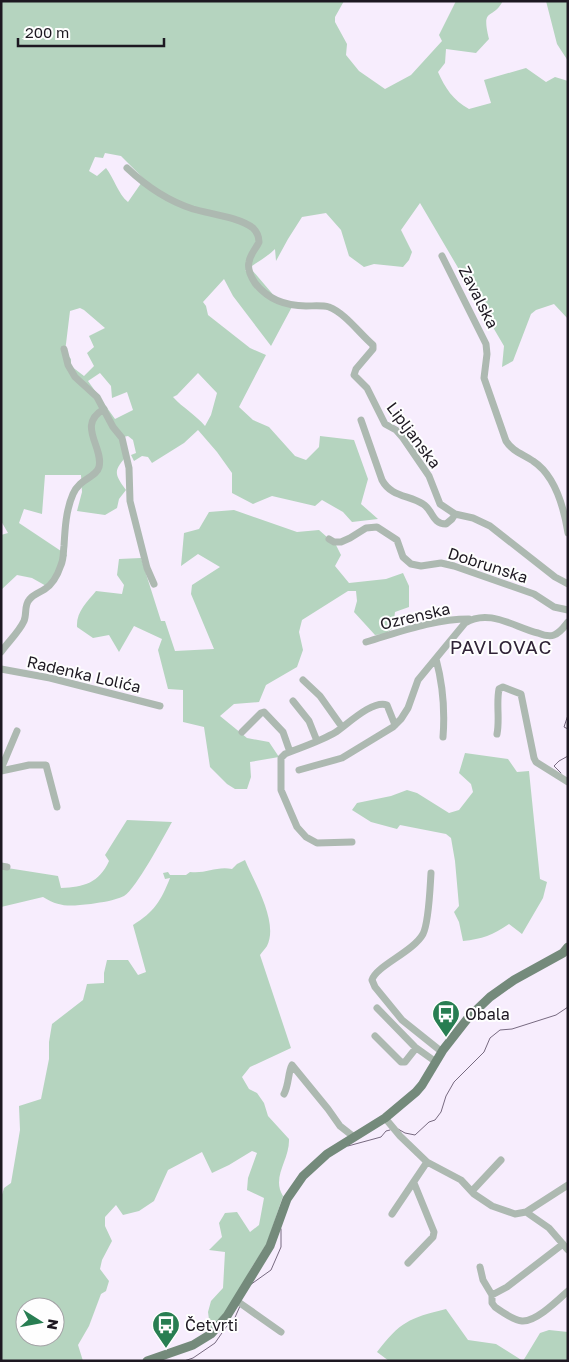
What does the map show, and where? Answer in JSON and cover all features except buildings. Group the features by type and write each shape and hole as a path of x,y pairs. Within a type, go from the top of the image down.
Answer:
{"main road":[{"path":"147,1361 163,1358 193,1345 211,1334 240,1303 270,1246 287,1199 303,1176 327,1154 354,1137 387,1122 422,1085 442,1052 468,1018 490,997 514,980 562,953 568,947"}],"street":[{"name":"Lipljanska","path":"127,168 146,186 179,203 190,208 232,219 254,229 259,242 248,265 250,276 265,294 278,302 299,306 321,306 338,312 372,345 373,349 356,369 354,375 367,388 385,424 396,430 403,438 429,476 440,504 455,514 473,518 490,526 555,577 568,584"},
{"name":"Zavalska","path":"442,256 486,344 487,354 484,378 506,441 511,449 534,462 546,474 564,511 568,533"},
{"path":"64,349 68,365 75,377 94,393 122,438 129,468 130,501 147,568 154,584"},
{"name":"Radenka Lolića","path":"1,652 24,622 28,601 35,594 46,589 59,570 63,557 67,514 74,493 80,483 96,473 99,466 92,424 99,412 104,409"},
{"name":"Lipljanska","path":"361,420 382,480 388,488 399,495 424,504 433,518 440,524 446,524 455,514"},
{"name":"Dobrunska","path":"329,539 334,542 341,542 366,528 377,527 397,540 403,557 411,564 421,566 441,563 454,566 534,594 554,607 568,610"},
{"name":"Ozrenska","path":"299,770 342,758 395,725 408,708 416,684 465,623 474,617 492,617 525,630 548,636 555,635 568,622"},
{"name":"Ozrenska","path":"366,642 422,626 459,619 470,620"},
{"path":"436,659 441,676 444,704 443,737"},
{"name":"Radenka Lolića","path":"1,669 50,678 160,706"},
{"path":"303,680 320,696 342,727"},
{"path":"497,734 499,721 497,698 499,689 502,687 521,694 532,755 536,762 568,782"},
{"path":"293,702 309,721 317,741"},
{"path":"352,842 317,843 306,837 297,827 281,790 281,758 290,752 335,732 361,713 383,704 387,705 395,725"},
{"path":"242,732 264,712 283,732 290,752"},
{"path":"1,770 17,731"},
{"path":"1,770 29,765 46,765 57,808"},
{"path":"431,873 426,924 422,935 405,953 376,972 372,980 375,987 402,1020 442,1052"},
{"path":"377,1008 416,1048 436,1062"},
{"path":"375,1036 401,1062 404,1062 416,1048"},
{"path":"284,1094 289,1084 291,1065 293,1065 340,1126 354,1137"},
{"path":"387,1122 427,1162 461,1180 492,1206 515,1214 526,1212 568,1185"},
{"path":"472,1191 501,1160"},
{"path":"392,1214 427,1162"},
{"path":"408,1263 433,1237 434,1232 414,1182"},
{"path":"492,1295 507,1287 565,1247 549,1228 526,1212"},
{"path":"480,1267 483,1280 492,1295 494,1307 518,1320 527,1321 550,1307 568,1292"},
{"path":"240,1303 281,1332"}],"green space":[{"path":"1,1 344,1 335,17 335,22 347,44 346,55 359,71 385,89 411,75 442,41 439,35 456,1 503,1 487,18 489,39 476,53 446,49 445,63 438,72 450,93 458,102 469,109 491,103 484,80 526,68 546,82 555,77 568,81 568,319 554,304 536,310 531,314 513,361 502,367 504,346 420,203 401,230 412,252 409,260 403,267 374,264 364,267 349,256 341,230 326,213 302,217 276,261 275,249 245,271 252,270 276,298 294,303 271,346 233,296 224,279 203,302 208,315 250,348 266,355 239,407 253,420 269,427 295,456 306,460 319,447 320,436 354,440 368,479 361,504 378,519 352,522 343,512 322,500 315,506 272,496 253,504 232,493 232,473 198,430 184,443 152,463 148,457 142,456 134,461 131,455 136,453 133,440 128,436 123,437 128,454 120,464 117,475 126,490 119,499 117,508 105,515 77,511 82,492 81,475 45,475 42,514 24,509 19,523 67,555 57,575 48,587 32,578 17,575 1,590 1,535 8,533 1,521","holes":["105,153 121,156 144,179 128,202 121,195 106,168 97,176 89,171 95,157 103,158","80,308 105,328 89,336 94,347 87,353 94,366 84,376 71,366 71,359 65,352 70,311","100,373 111,386 112,398 127,392 133,410 115,419 88,381","198,373 217,393 211,415 205,426 173,397"]},
{"path":"546,1 568,1 568,61 557,44"},
{"path":"234,510 297,532 319,530 336,545 341,555 335,566 349,583 386,579 403,573 409,586 409,607 395,612 393,628 385,634 375,635 354,612 357,601 356,591 348,591 302,620 299,632 303,650 297,667 266,685 259,702 234,704 220,716 247,738 269,742 279,757 250,762 251,777 247,789 235,789 227,784 210,767 204,727 183,722 183,690 168,689 158,650 162,639 134,626 119,652 109,635 93,638 77,627 80,612 96,591 122,594 124,585 117,575 119,559 141,558 161,621 165,621 175,651 214,649 191,594 192,585 220,567 198,554 181,566 184,533 199,529 209,512"},
{"path":"465,753 508,759 517,772 529,771 540,879 547,882 543,898 522,934 509,924 487,936 463,941 459,922 454,912 459,906 451,838 446,834 400,825 397,829 371,822 352,810 357,803 391,796 407,790 417,793 449,813 459,810 473,792 471,784 459,773"},
{"path":"127,820 172,822 142,873 124,896 104,902 71,906 61,905 43,897 1,907 1,867 58,876 61,888 84,885 95,879 105,868 109,861 105,855"},
{"path":"245,860 268,914 270,936 267,946 260,955 291,1048 250,1067 242,1077 249,1089 257,1093 264,1103 268,1116 289,1139 289,1147 279,1182 283,1196 267,1243 250,1270 227,1316 211,1334 208,1312 211,1301 223,1288 225,1252 209,1250 222,1237 219,1223 225,1213 237,1212 250,1232 259,1225 264,1198 247,1190 248,1178 257,1153 252,1151 212,1173 202,1152 168,1170 154,1201 139,1211 123,1215 116,1205 105,1217 105,1226 112,1241 102,1260 100,1269 109,1281 106,1291 101,1294 89,1326 78,1345 83,1361 1,1361 1,1198 4,1188 11,1183 20,1130 19,1106 41,1099 49,1059 52,1024 83,1000 87,984 104,983 107,960 128,960 138,975 146,972 133,925 152,910 160,900 170,878 165,879 163,873 186,875 190,872 221,868 232,869"},
{"path":"446,1309 468,1340 496,1344 523,1361 389,1361 377,1352 392,1334 406,1323 423,1315"},
{"path":"549,1330 568,1332 568,1361 523,1361 540,1333"}],"waterway":[{"path":"568,715 564,727 568,729"},
{"path":"561,773 554,766 568,756"},
{"path":"398,1129 415,1135 429,1122 435,1120 441,1112 446,1096 454,1082 484,1052 490,1038 500,1030 512,1029 556,1015 568,1007"},
{"path":"348,1146 381,1137 386,1131 390,1130"},
{"path":"250,1285 271,1270 281,1247 281,1229"},
{"path":"184,1361 193,1358 215,1343 226,1327 233,1322 240,1306"}],"place":[{"name":"Obala","path":"446,1038"},
{"name":"Četvrti","path":"166,1349"}],"district":[{"name":"PAVLOVAC","path":"501,647"}]}
